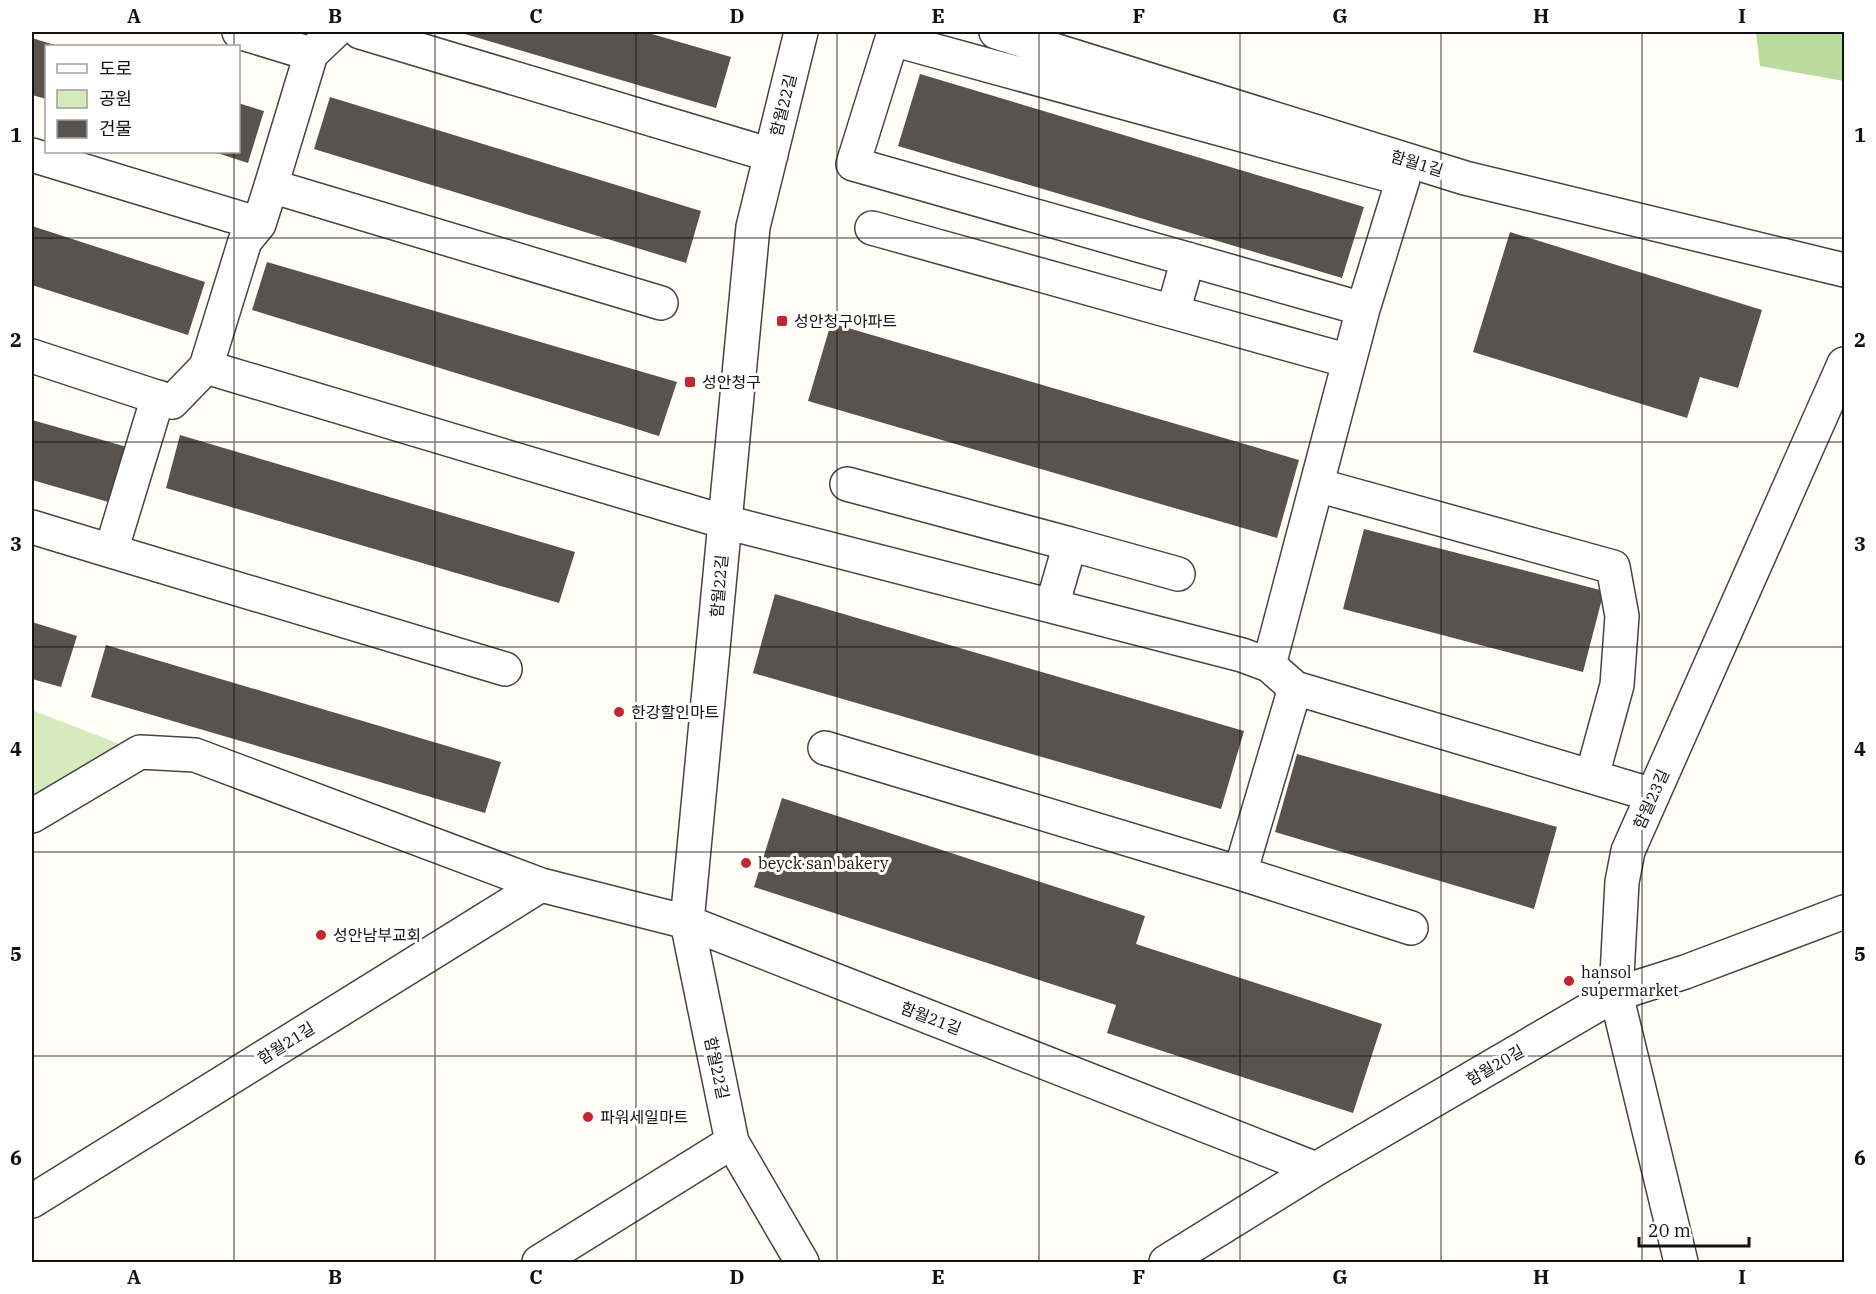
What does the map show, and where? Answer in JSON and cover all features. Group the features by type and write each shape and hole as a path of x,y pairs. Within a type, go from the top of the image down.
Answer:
{"street":[{"path":"239,32 311,54"},
{"path":"32,356 172,402 206,367 245,241 259,224 311,54 334,32"},
{"path":"360,32 771,155"},
{"name":"함월22길","path":"801,32 753,228 687,922 732,1142 802,1263"},
{"name":"함월1길","path":"996,32 1465,178 1845,270"},
{"path":"1269,665 1363,309 1402,179 892,39 853,164 1363,309"},
{"path":"32,155 259,224"},
{"path":"271,186 661,303"},
{"path":"873,228 1349,361"},
{"path":"1173,312 1188,259"},
{"name":"함월23길","path":"1681,1263 1616,994 1622,882 1628,851 1845,364"},
{"path":"206,367 725,522 1242,655 1269,665 1295,688 1653,795"},
{"path":"111,550 158,397"},
{"path":"847,484 1178,574"},
{"path":"1317,485 1613,567 1622,616 1617,685 1592,776"},
{"path":"32,527 505,669"},
{"path":"1052,606 1070,544"},
{"path":"1240,873 1295,688"},
{"path":"825,748 1240,873 1411,928"},
{"name":"함월21길","path":"32,816 140,752 195,755 541,885 687,922 1316,1169"},
{"name":"함월21길","path":"32,1201 541,885"},
{"name":"함월20길","path":"1166,1263 1316,1169 1616,994 1685,972 1845,912"},
{"path":"539,1263 732,1142"}],"green space":[{"path":"1756,32 1844,32 1844,81 1760,66"},
{"path":"32,710 140,752 32,816"}],"building":[{"path":"458,32 645,32 731,57 716,108"},
{"path":"32,38 55,45 45,45 45,99 32,95"},
{"path":"920,74 1364,207 1342,278 898,146"},
{"path":"330,97 701,211 686,263 314,149"},
{"path":"240,104 264,111 248,163 217,153 240,153"},
{"path":"32,226 205,282 188,335 32,285"},
{"path":"1510,232 1762,310 1738,388 1700,377 1687,418 1473,352"},
{"path":"267,262 677,382 659,436 252,310"},
{"path":"831,323 1299,460 1277,538 808,401"},
{"path":"32,420 127,447 112,503 32,480"},
{"path":"180,435 575,552 559,603 166,488"},
{"path":"1364,529 1604,591 1583,672 1343,609"},
{"path":"775,594 1244,731 1221,809 753,673"},
{"path":"32,622 77,636 61,687 32,679"},
{"path":"106,645 501,762 485,813 91,697"},
{"path":"1297,754 1557,827 1534,909 1275,832"},
{"path":"782,798 1145,916 1136,944 1382,1024 1353,1113 1107,1033 1116,1005 754,887"}],"place":[{"name":"성안청구아파트","path":"782,321"},
{"name":"성안청구","path":"690,382"},
{"name":"한강할인마트","path":"619,712"},
{"name":"beyck san bakery","path":"746,863"},
{"name":"성안남부교회","path":"321,935"},
{"name":"hansol supermarket","path":"1569,981"},
{"name":"파워세일마트","path":"588,1117"}]}
